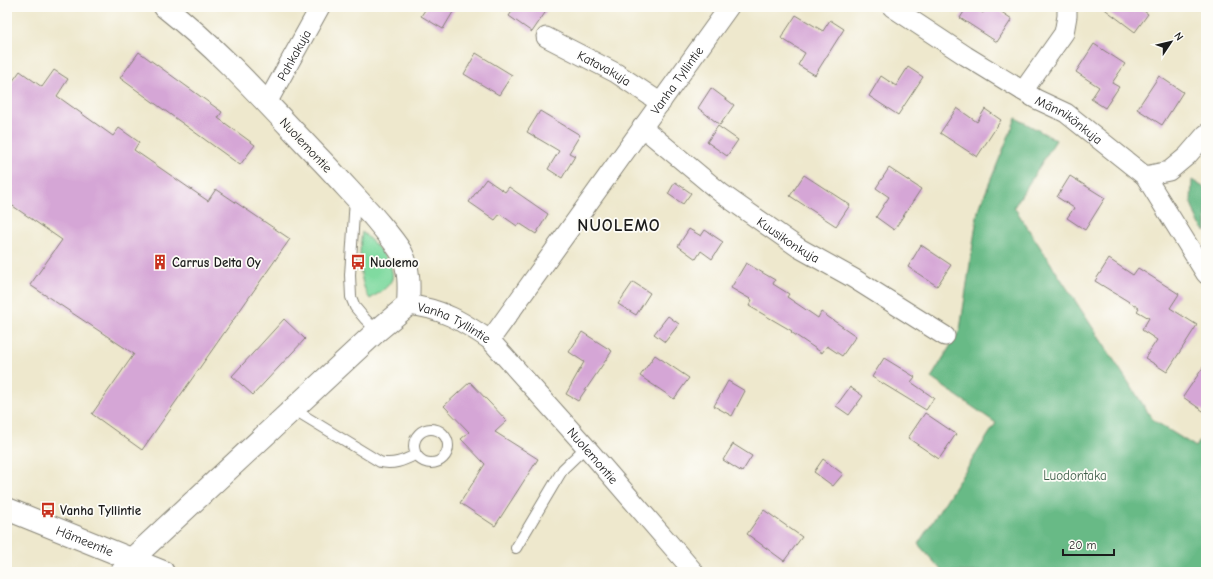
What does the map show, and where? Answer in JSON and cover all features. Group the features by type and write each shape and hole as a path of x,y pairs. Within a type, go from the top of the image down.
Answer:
{"main road":[{"name":"Nuolemontie","path":"165,7 215,50 356,197 384,229 401,253 407,271 409,284 408,305"},
{"name":"Vanha Tyllintie","path":"126,566 377,331 408,305"},
{"name":"Hämeentie","path":"7,509 126,566 163,572"}],"street":[{"name":"Pahkakuja","path":"266,103 320,7"},
{"name":"Vanha Tyllintie","path":"408,305 424,306 441,311 490,340 729,7"},
{"name":"Männikönkuja","path":"892,7 966,56 1036,99 1066,113 1145,176 1206,274"},
{"path":"1023,91 1064,33 1067,7"},
{"name":"Katavakuja","path":"546,37 616,73 661,103"},
{"name":"Kuusikonkuja","path":"642,128 721,193 799,248 853,278 945,336"},
{"path":"1145,176 1168,171 1187,156 1206,134"},
{"name":"Nuolemontie","path":"490,340 586,447 694,572"}],"lane":[{"path":"356,197 350,275 351,297 364,319 377,331"},
{"path":"293,410 380,462 387,464 394,463 403,461 415,455"},
{"path":"516,548 563,469 586,447"}],"green space":[{"name":"Luodontaka","path":"1016,118 1056,140 1014,207 1153,420 1196,447 1206,431 1206,572 943,572 918,544 996,423 931,378 960,330 978,211"},
{"path":"1192,180 1206,189 1206,232 1198,222 1191,203"},
{"path":"362,232 384,255 392,270 390,283 370,299 361,276 360,248"}],"building":[{"path":"427,7 456,7 443,29 421,16"},
{"path":"515,7 549,7 532,32 509,16"},
{"path":"967,7 974,7 983,13 987,7 994,7 1012,19 997,42 960,18"},
{"path":"1102,7 1138,7 1148,14 1135,32"},
{"path":"796,15 823,31 830,20 844,29 815,75 798,65 805,53 781,38"},
{"path":"1094,44 1125,64 1112,83 1119,87 1105,108 1091,99 1099,87 1076,72"},
{"path":"139,52 222,112 218,118 255,145 240,165 120,78"},
{"path":"476,53 512,75 499,95 464,74"},
{"path":"908,67 923,77 898,115 869,96 881,76 896,86"},
{"name":"Carrus Delta Oy","path":"54,70 68,79 57,96 113,136 119,128 139,142 134,150 208,201 216,189 290,239 142,450 92,414 134,354 30,285 62,240 7,202 7,89 20,71 42,87"},
{"path":"1159,76 1183,92 1162,125 1137,109"},
{"path":"711,88 734,105 720,125 698,108"},
{"path":"957,108 977,122 985,109 1001,120 977,157 940,133"},
{"path":"540,111 580,135 569,153 575,156 562,178 548,169 559,151 527,132"},
{"path":"718,126 738,140 727,156 707,142"},
{"path":"889,168 921,189 894,230 876,217 889,197 876,188"},
{"path":"804,175 850,205 836,226 790,196"},
{"path":"1070,176 1105,198 1085,230 1067,218 1074,208 1057,197"},
{"path":"486,179 505,192 509,187 548,214 536,234 519,223 517,226 500,214 495,220 469,202"},
{"path":"675,182 691,193 683,204 668,194"},
{"path":"689,229 701,236 705,230 723,242 712,259 701,251 696,259 678,246"},
{"path":"921,245 951,265 937,286 908,267"},
{"path":"1109,259 1133,275 1138,268 1179,294 1170,308 1197,325 1167,372 1145,358 1157,340 1142,330 1149,318 1137,311 1139,308 1095,281"},
{"path":"746,263 775,280 773,284 789,294 787,297 818,318 821,312 856,336 842,356 827,346 822,353 791,332 792,331 749,306 752,300 731,288"},
{"path":"633,282 650,293 636,315 618,304"},
{"path":"668,316 679,324 665,342 654,334"},
{"path":"284,319 305,339 253,395 232,376"},
{"path":"582,332 612,351 578,401 566,394 584,362 569,352"},
{"path":"655,355 689,378 674,399 640,376"},
{"path":"884,358 915,377 911,382 934,398 926,410 872,377"},
{"path":"1206,363 1206,413 1183,397"},
{"path":"728,381 745,391 732,416 714,406"},
{"path":"470,382 507,421 495,432 538,459 495,526 460,503 485,464 461,439 469,432 444,406"},
{"path":"850,387 863,396 849,415 836,406"},
{"path":"925,413 956,434 939,459 908,438"},
{"path":"733,444 752,456 742,472 723,460"},
{"path":"823,459 843,474 833,486 814,472"},
{"path":"764,510 802,537 784,561 747,534"}],"place":[{"name":"Carrus Delta Oy","path":"160,262"},
{"name":"Nuolemo","path":"358,262"},
{"name":"Vanha Tyllintie","path":"48,510"}],"district":[{"name":"NUOLEMO","path":"619,225"}]}
